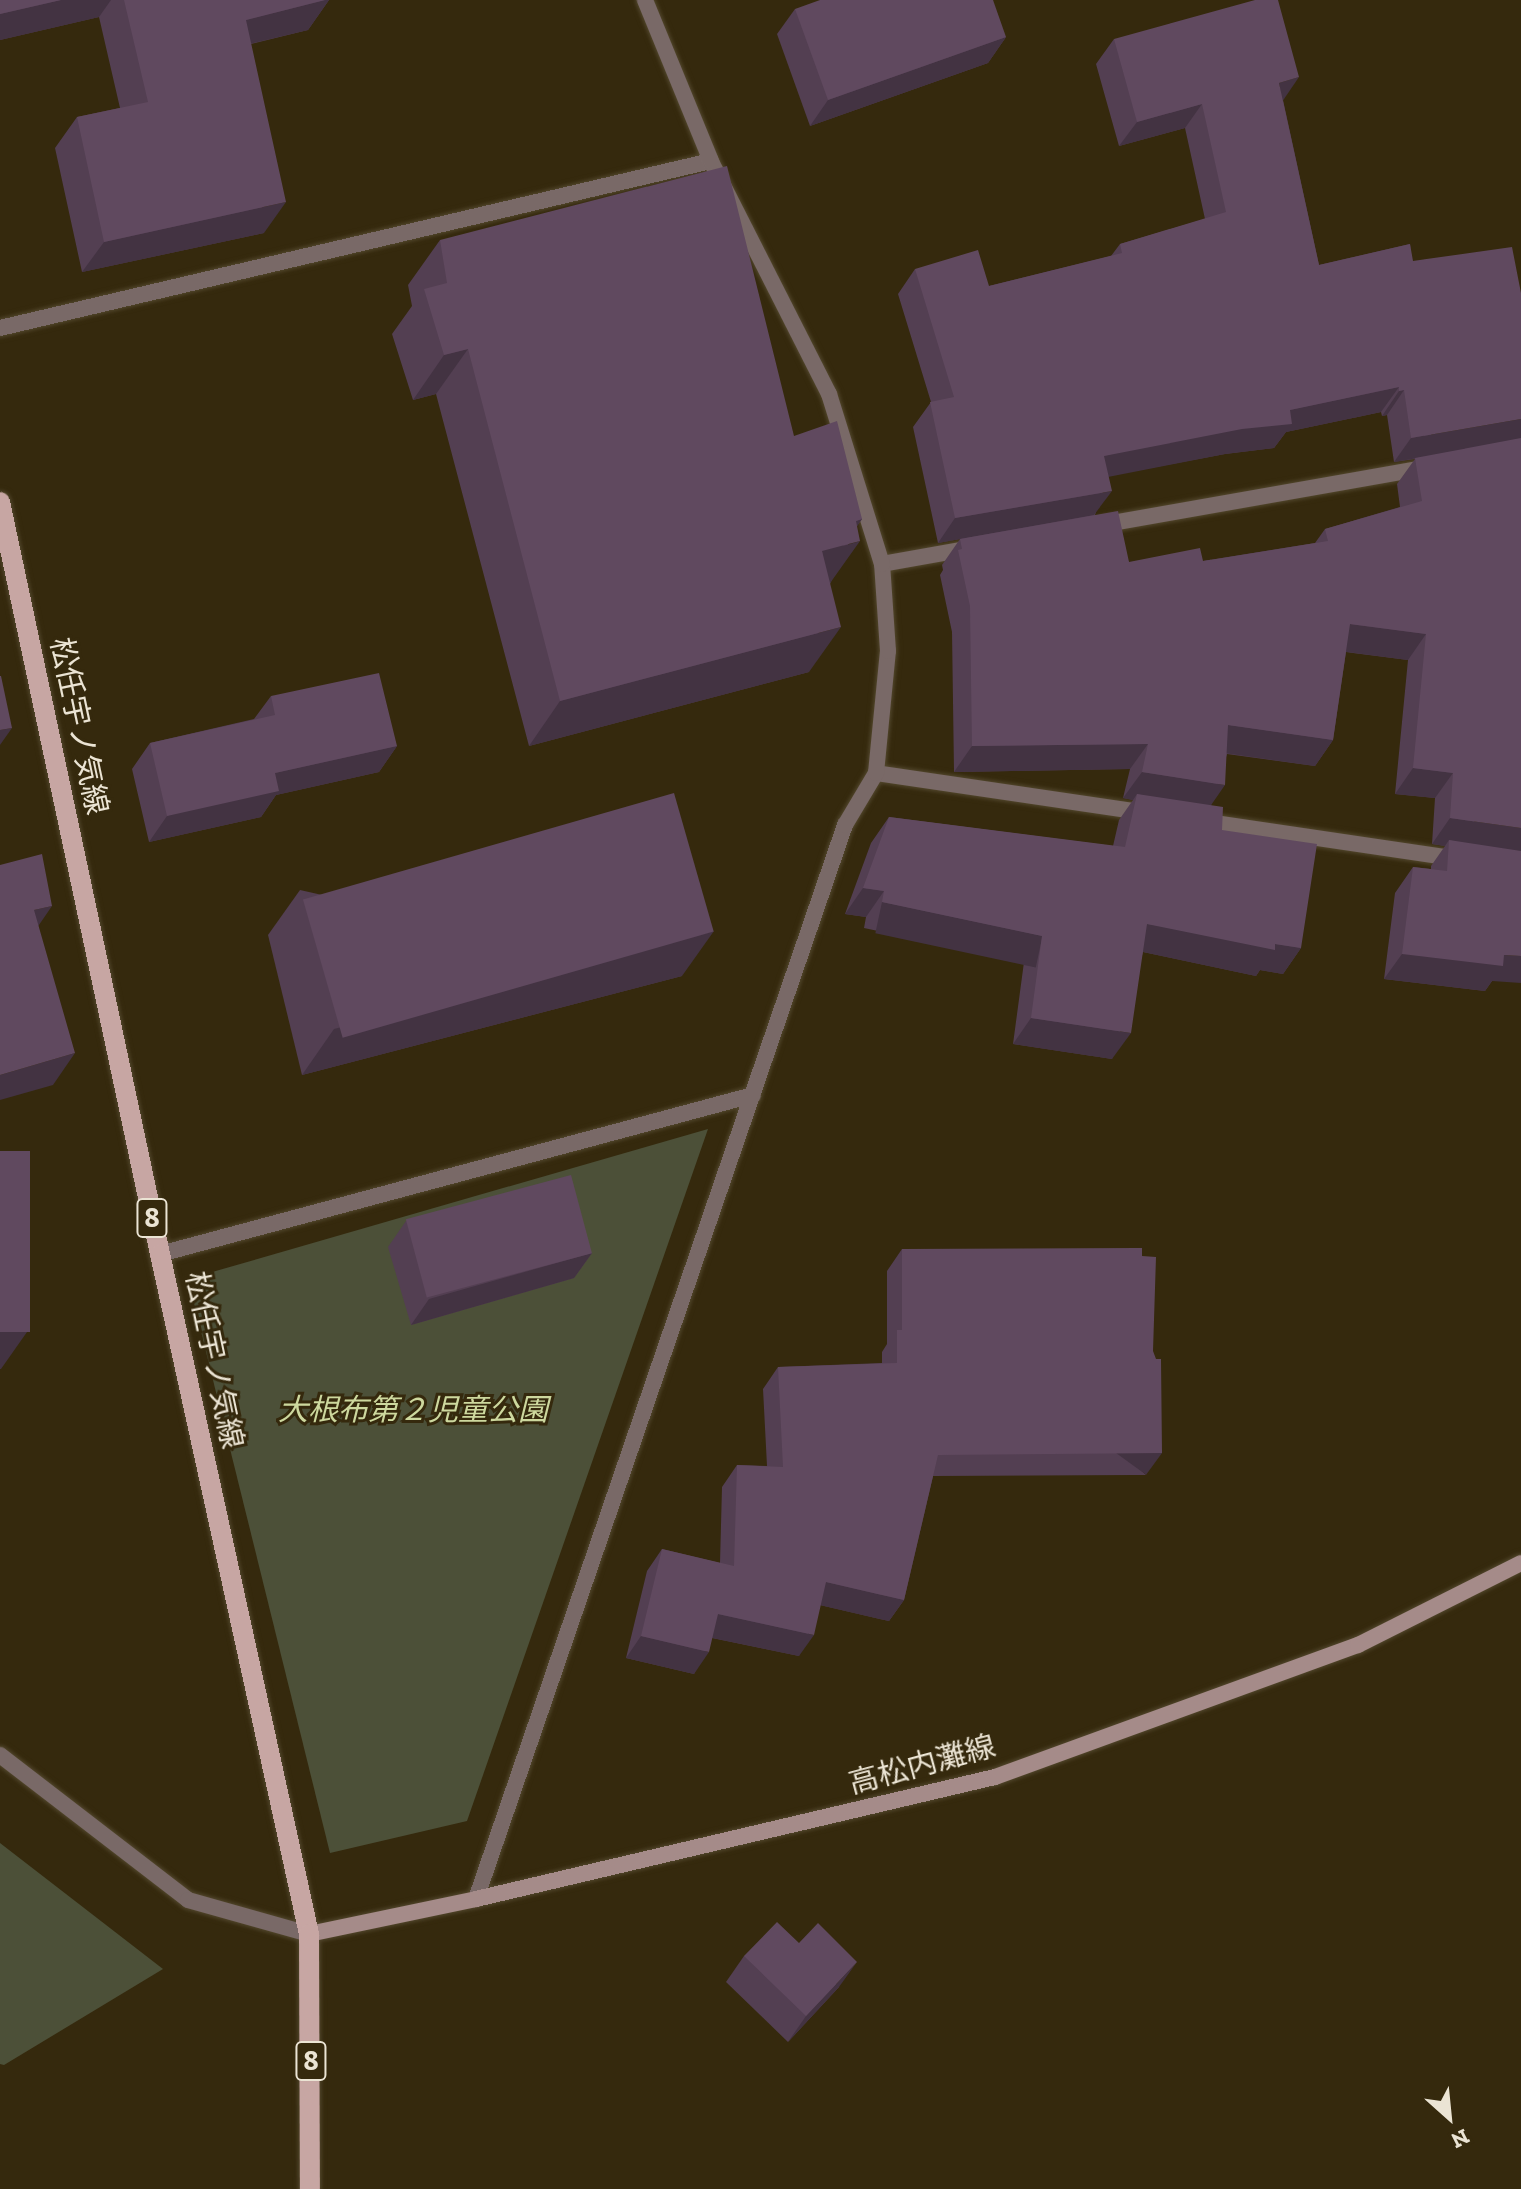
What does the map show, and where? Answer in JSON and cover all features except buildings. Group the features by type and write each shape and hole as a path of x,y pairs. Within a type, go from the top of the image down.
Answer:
{"main road":[{"name":"松任宇ノ気線","path":"0,502 309,1934 310,2189"},
{"name":"高松内灘線","path":"309,1934 476,1899 995,1777 1358,1645 1521,1563"}],"street":[{"path":"476,1899 845,825 876,773 888,651 882,564 829,394 711,161 645,0"},
{"path":"0,328 711,161"},
{"path":"1084,528 1443,465"},
{"path":"882,564 991,545"},
{"path":"876,773 1159,815"},
{"path":"1191,819 1474,861"},
{"path":"160,1254 753,1095"},
{"path":"0,1755 188,1900 309,1934"}],"green space":[{"name":"大根布第２児童公園","path":"708,1129 467,1821 330,1853 188,1279"},
{"path":"0,1843 163,1969 4,2065 0,2064"}]}
